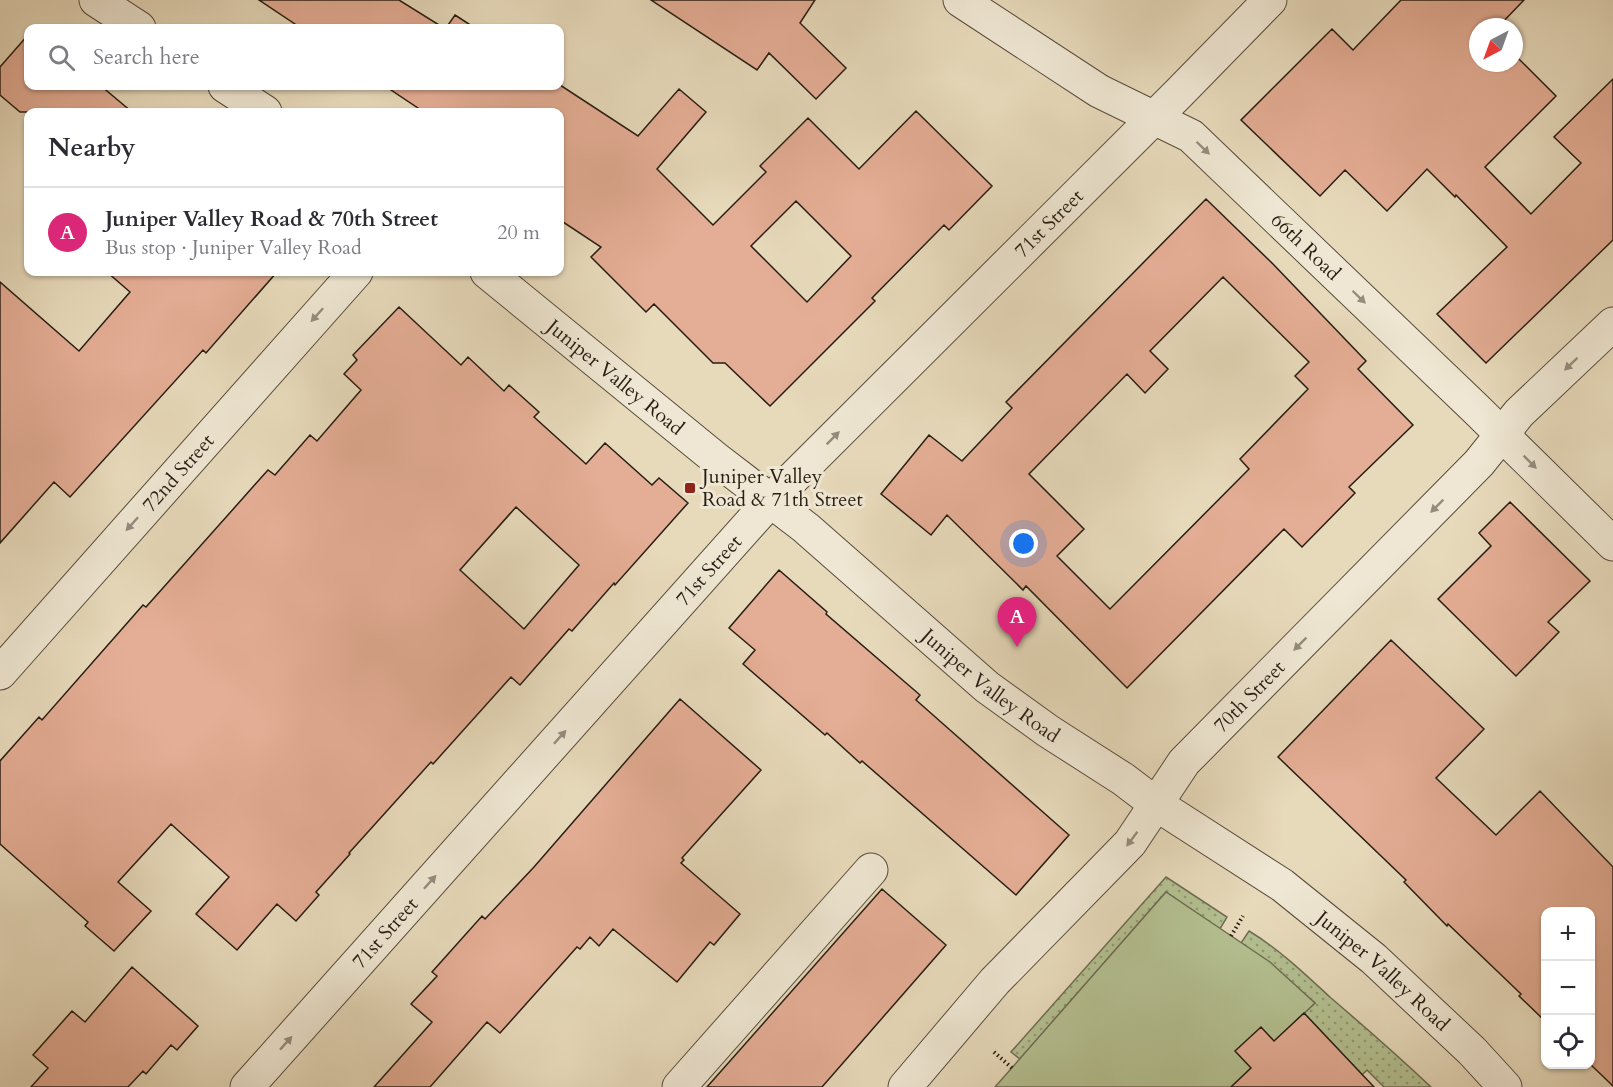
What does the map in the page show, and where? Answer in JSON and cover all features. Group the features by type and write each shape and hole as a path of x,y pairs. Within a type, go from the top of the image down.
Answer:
{"street":[{"path":"96,0 133,24"},
{"name":"66th Road","path":"960,0 1099,91 1191,136 1502,434 1613,544"},
{"name":"71st Street","path":"248,1087 771,500 1270,0"},
{"path":"231,90 259,108"},
{"name":"72nd Street","path":"0,673 352,276"},
{"name":"Juniper Valley Road","path":"492,276 715,458 806,528 987,687 1156,804 1282,885 1374,959 1472,1051 1505,1087"},
{"name":"70th Street","path":"905,1087 995,981 1130,843 1184,762 1479,463 1519,413 1613,324"},
{"path":"679,1087 871,870"}],"path":[{"path":"1231,936 1243,916"},
{"path":"994,1052 1012,1068"}],"green space":[{"path":"1166,877 1227,917 1220,929 1166,892 1020,1059 1011,1052"},
{"path":"1166,892 1270,962 1315,1003 1231,1087 995,1087"},
{"path":"1249,931 1291,962 1431,1087 1384,1087 1367,1070 1362,1075 1304,1013 1315,1003 1241,943"}],"building":[{"path":"259,0 399,0 438,24 295,24"},
{"path":"651,0 815,0 800,23 846,68 816,99 769,53 757,70"},
{"path":"1401,0 1524,0 1507,18 1469,18 1469,72 1523,72 1523,63 1556,96 1485,167 1531,214 1581,163 1554,137 1613,79 1613,240 1486,363 1437,314 1507,247 1456,195 1455,197 1427,169 1387,211 1345,170 1320,196 1241,120 1332,29 1353,50"},
{"path":"455,15 469,24 449,24"},
{"path":"24,40 24,90 106,90 127,108 24,108 24,112 20,112 0,95 0,67"},
{"path":"564,88 638,136 679,89 706,112 657,169 713,225 766,172 760,166 808,118 859,169 916,111 992,186 949,230 944,225 872,298 875,301 770,406 725,363 713,363 654,304 646,312 591,257 601,247 564,223 564,108 418,108 391,90 564,90","holes":["796,201 851,256 807,302 751,246"]},
{"path":"1206,199 1273,264 1366,361 1358,369 1413,425 1349,487 1355,493 1302,547 1284,529 1127,688 1026,586 1023,590 947,515 931,535 881,494 929,435 962,461 1012,408 1006,402","holes":["1223,277 1309,362 1295,376 1308,389 1240,459 1249,469 1110,609 1057,556 1084,529 1029,474 1127,374 1145,393 1168,369 1150,351"]},
{"path":"112,276 273,276 206,353 203,350 70,497 54,482 0,543 0,282 79,351 130,292"},
{"path":"399,307 461,365 468,357 504,391 509,385 539,412 534,417 586,464 605,443 652,485 659,478 688,503 572,631 569,629 520,685 511,677 433,764 431,762 349,853 316,892 319,895 296,921 277,904 237,950 196,914 229,877 171,824 118,882 151,911 114,951 85,926 88,922 0,844 0,761 39,717 42,720 143,605 146,607 268,470 275,475 310,435 317,441 361,390 344,374 357,360 353,355","holes":["516,507 579,565 524,629 460,570"]},
{"path":"1510,502 1590,581 1548,622 1559,632 1516,676 1438,599 1491,546 1479,533"},
{"path":"779,570 920,695 916,700 1069,835 1016,895 862,761 860,763 827,733 825,735 743,664 755,650 729,628"},
{"path":"1391,640 1484,729 1436,778 1496,835 1540,791 1613,867 1613,1086 1595,1069 1595,907 1541,907 1541,1017 1519,996 1521,994 1448,924 1447,926 1404,882 1406,880 1278,757"},
{"path":"680,699 761,770 682,858 684,860 681,863 740,914 714,945 710,942 677,982 613,929 599,946 590,937 580,949 577,947 500,1033 487,1022 430,1087 374,1087 432,1022 411,1004 437,976 432,972 482,916 485,919 534,867"},
{"path":"882,889 946,945 822,1087 707,1087"},
{"path":"132,967 198,1026 177,1050 171,1045 146,1074 143,1071 128,1087 31,1087 48,1068 33,1055 72,1011 85,1022"},
{"path":"1304,1013 1374,1087 1231,1087 1251,1068 1235,1051 1261,1027 1274,1041"}],"place":[{"name":"Juniper Valley Road & 71th Street","path":"690,488"},
{"name":"Juniper Valley Road & 70th Street","path":"1017,647"}]}
